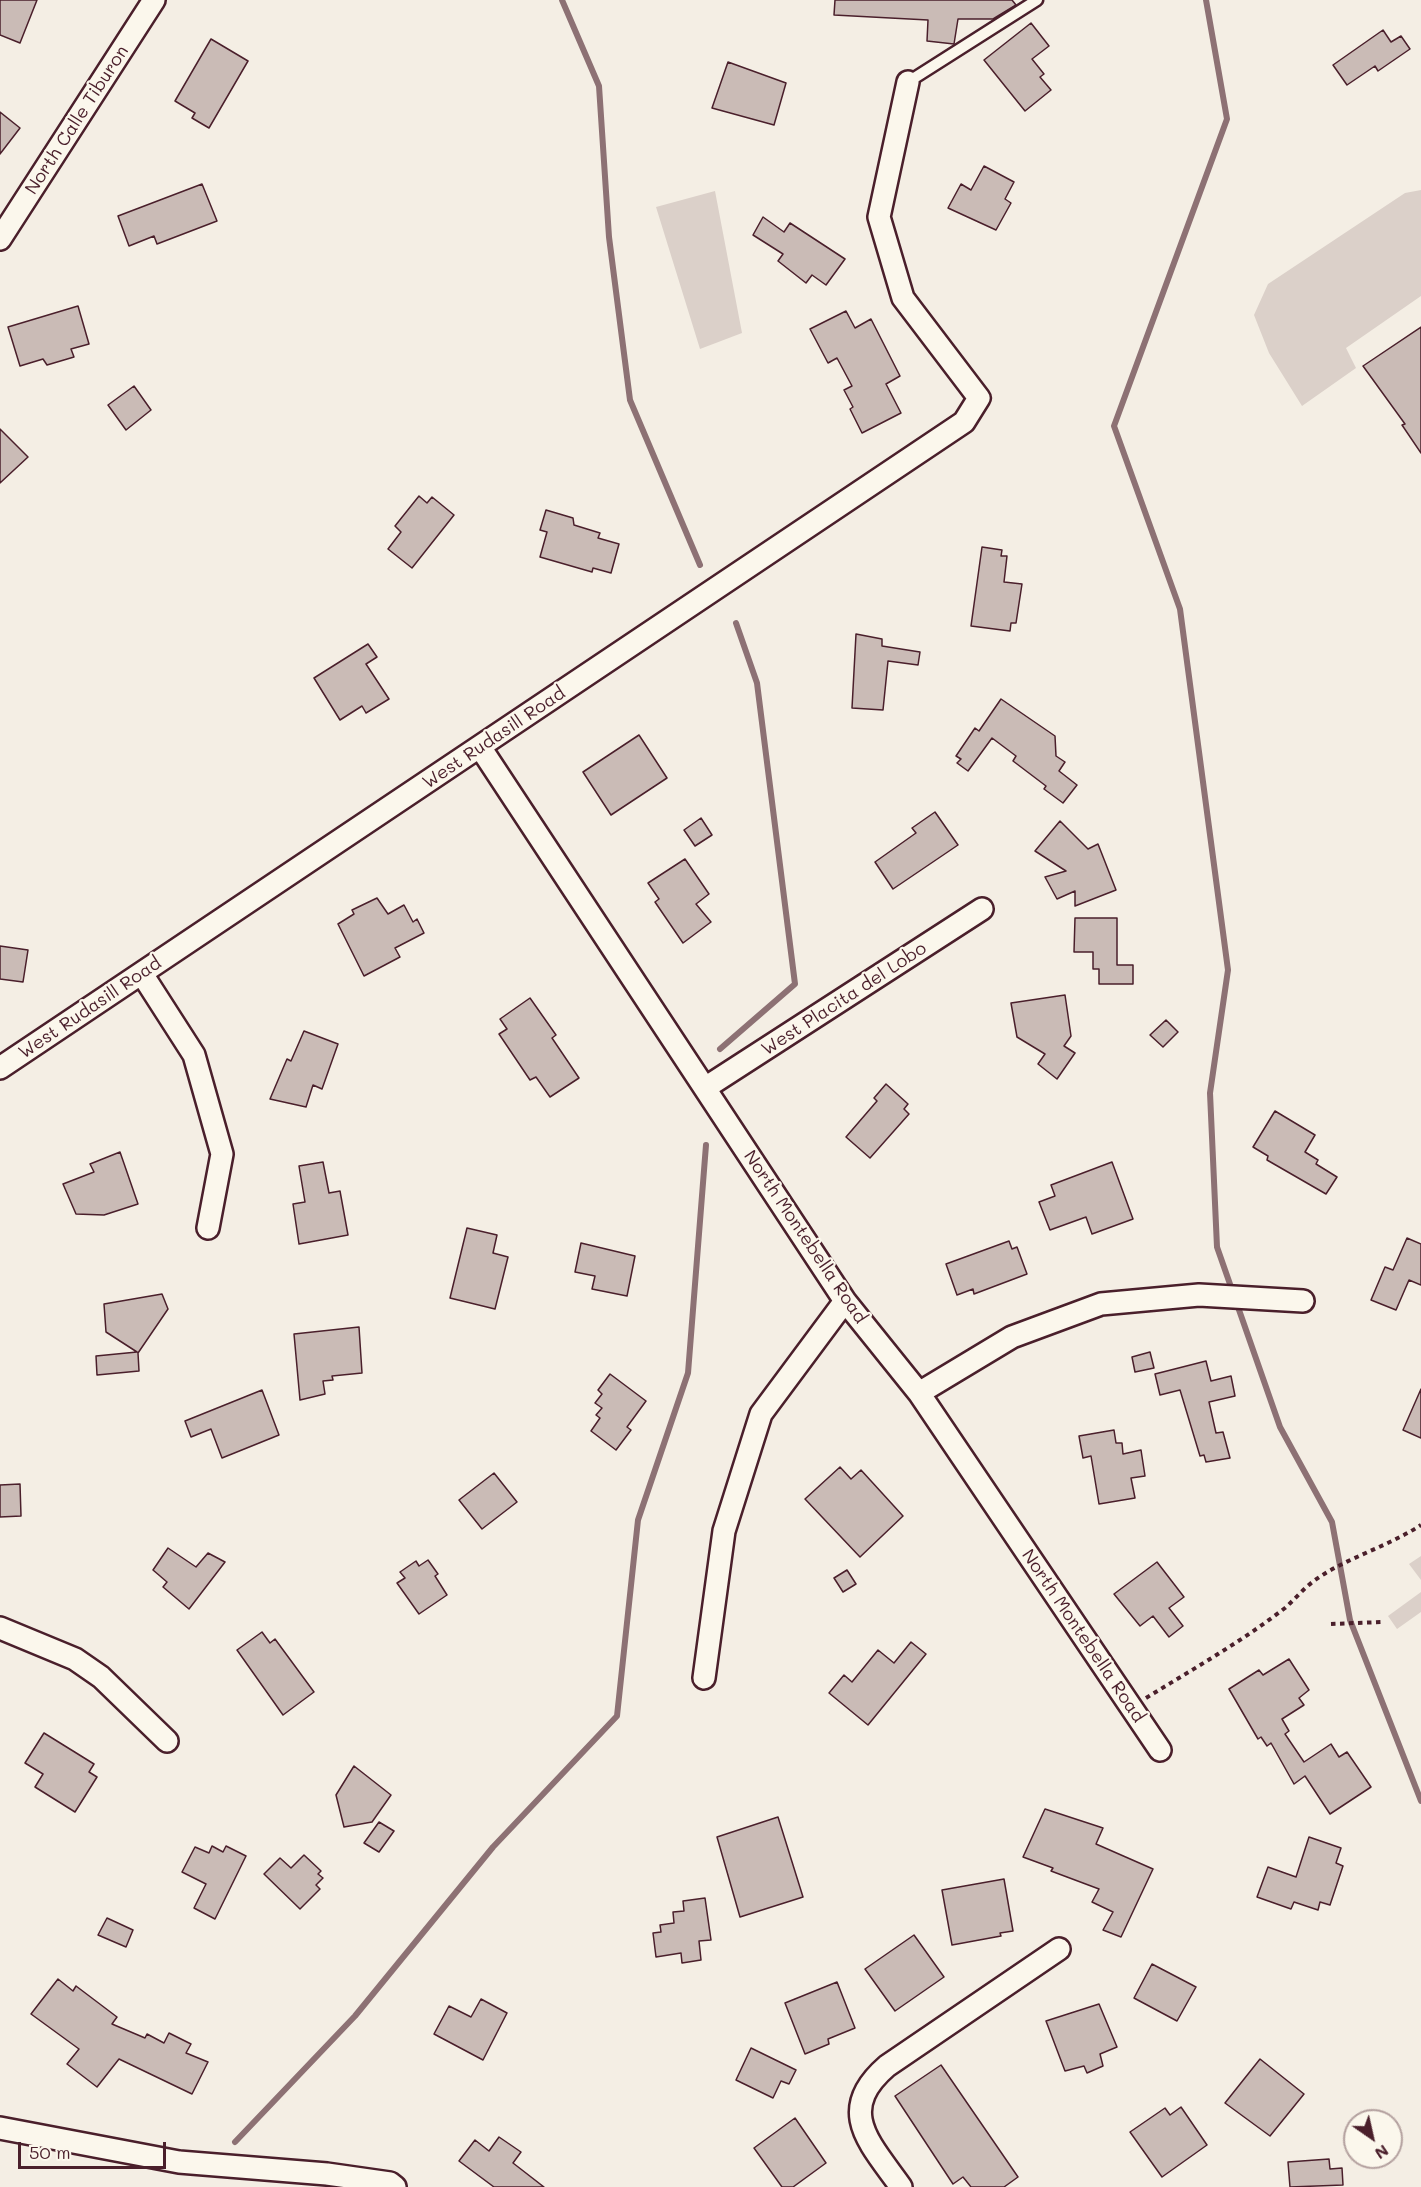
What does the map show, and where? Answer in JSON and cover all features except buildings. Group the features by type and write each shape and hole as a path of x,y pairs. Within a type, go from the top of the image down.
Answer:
{"street":[{"name":"North Calle Tiburon","path":"0,239 154,0"},
{"name":"West Rudasill Road","path":"0,1068 964,422 979,398 903,298 879,217 908,82"},
{"name":"North Montebella Road","path":"480,747 845,1301 919,1393 1160,1750"},
{"name":"West Placita del Lobo","path":"705,1088 982,909"},
{"path":"142,974 194,1055 222,1154 208,1228"},
{"path":"919,1393 1012,1337 1101,1304 1199,1295 1303,1301"},
{"path":"704,1678 724,1531 761,1414 845,1301"},
{"path":"0,1628 75,1659 101,1677 167,1741"},
{"path":"901,2187 862,2129 852,2104 870,2081 887,2067 1059,1949"},
{"path":"0,2128 179,2162 327,2174 390,2183 395,2187"}],"lane":[{"path":"908,82 1037,0"}],"path":[{"path":"1131,1707 1207,1662 1285,1607 1315,1580 1352,1559 1394,1542 1421,1525"},
{"path":"1331,1624 1382,1622"}],"shaded area":[{"path":"1421,190 1421,296 1346,348 1356,368 1302,406 1269,353 1254,315 1268,284 1405,193"},
{"path":"715,191 742,333 700,349 656,207"},
{"path":"1421,1556 1421,1580 1409,1564"},
{"path":"1421,1592 1421,1612 1397,1629 1388,1616"}],"waterway":[{"path":"562,0 599,86 609,237 630,400 700,565"},
{"path":"1206,0 1227,119 1114,426 1180,609 1228,970 1210,1093 1217,1247 1280,1427 1332,1522 1350,1620 1421,1801"},
{"path":"720,1049 795,984 757,683 736,623"},
{"path":"235,2142 355,2016 493,1847 617,1716 638,1520 688,1373 706,1145"}]}
